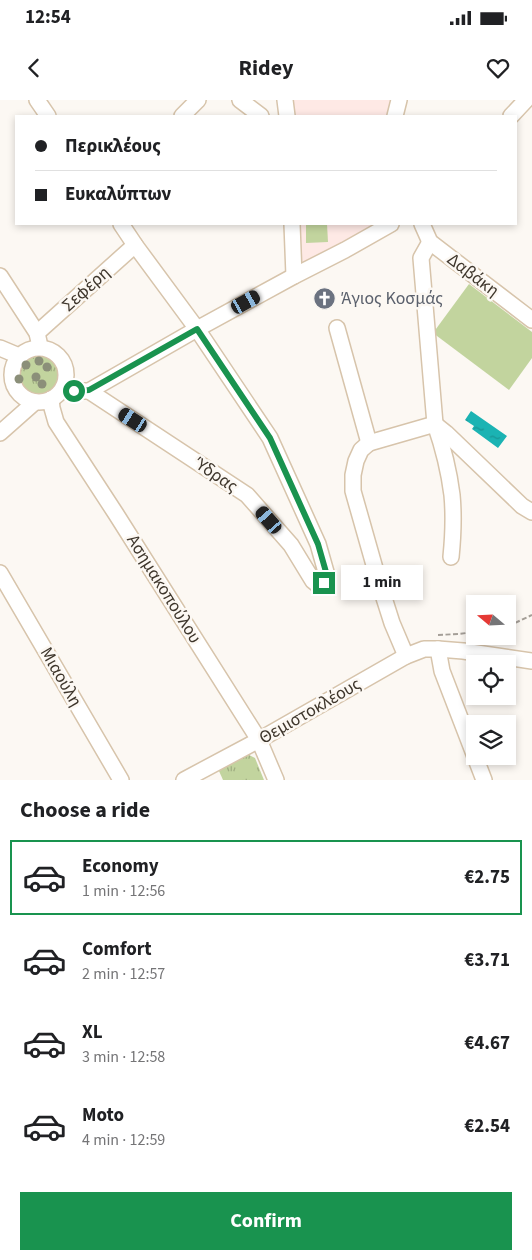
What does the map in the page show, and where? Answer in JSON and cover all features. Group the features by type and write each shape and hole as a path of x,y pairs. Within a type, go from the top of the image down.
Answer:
{"street":[{"path":"37,100 47,115"},
{"path":"183,115 198,100"},
{"path":"240,100 260,115"},
{"path":"285,100 287,115"},
{"path":"395,115 399,100"},
{"path":"512,115 526,100"},
{"path":"122,225 135,246 197,329"},
{"path":"292,225 294,276"},
{"path":"63,388 74,391 89,390 389,225"},
{"name":"Δαβάκη","path":"422,225 430,242 532,320"},
{"path":"430,242 420,258 435,424 443,448 452,495 453,531 451,557"},
{"name":"Σεφέρη","path":"37,333 135,246"},
{"path":"0,276 37,333 41,348"},
{"path":"337,328 369,443"},
{"name":"Ύδρας","path":"89,390 247,495 291,545 313,581 318,586 324,583 326,572 318,544 270,438 197,329"},
{"path":"0,348 19,356"},
{"path":"33,348 41,348 55,353 64,365 66,373 63,388 58,394 52,399 35,402 26,399 18,393 13,384 11,374 19,356 33,348"},
{"name":"Ασημακοπούλου","path":"52,399 56,422 259,740 276,780"},
{"path":"0,432 35,402"},
{"path":"406,656 392,623 378,579 353,491 353,474 360,450 369,443 435,424"},
{"path":"435,424 522,506 532,512"},
{"name":"Μιαούλη","path":"0,574 121,780"},
{"path":"438,648 442,671 484,780"},
{"name":"Θεμιστοκλέους","path":"184,780 259,740 406,656 424,649 438,648 532,661"}],"path":[{"path":"516,623 532,615"}],"shaded area":[{"path":"292,100 391,100 388,115 294,115"},
{"path":"296,225 372,225 306,262 297,260"}],"green space":[{"path":"306,225 327,225 328,242 306,243"},
{"path":"469,284 532,332 532,358 509,390 433,333"},
{"path":"38,354 53,360 59,375 53,390 38,396 23,390 17,375 23,360"},
{"path":"247,754 255,758 264,780 223,780 219,771"}],"water":[{"path":"471,411 507,436 498,448 472,429 474,426 465,420"}],"place":[{"name":"Άγιος Κοσμάς","path":"325,298"}],"route":[{"path":"74,391 82,392 89,390 197,329 270,438 318,544 326,572 324,583"}]}
